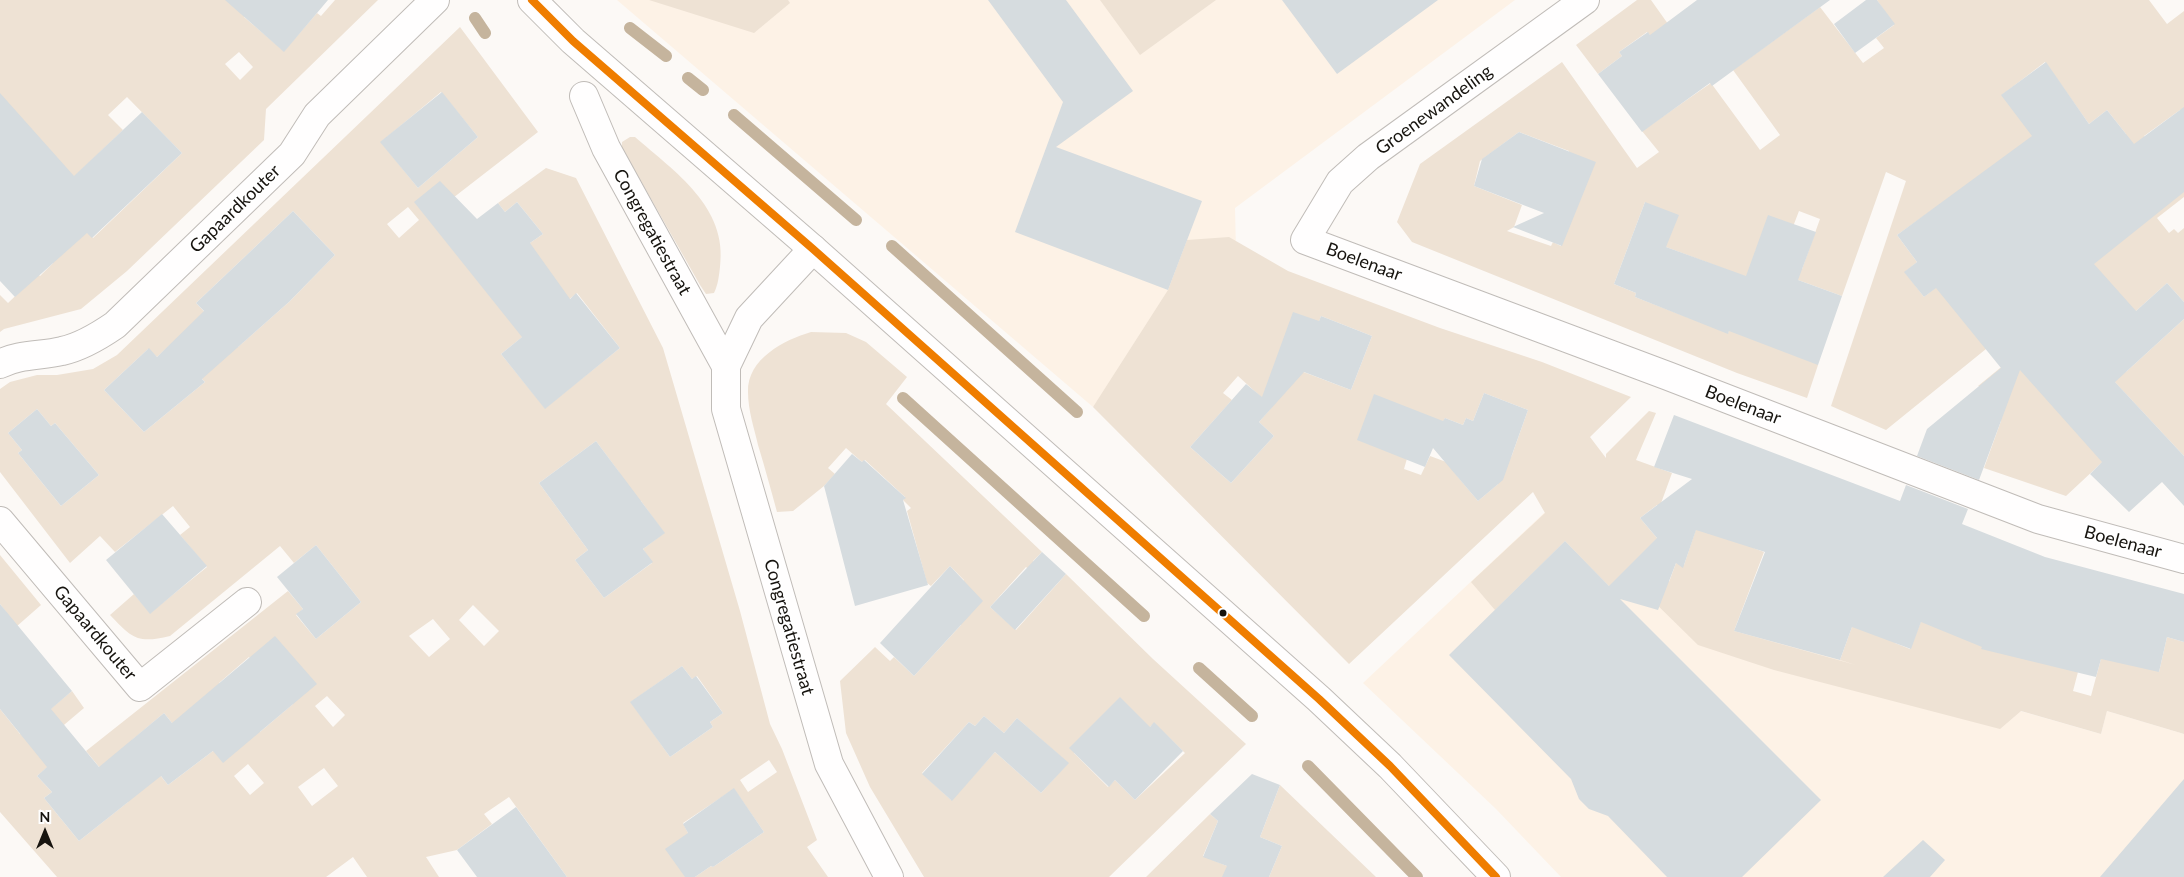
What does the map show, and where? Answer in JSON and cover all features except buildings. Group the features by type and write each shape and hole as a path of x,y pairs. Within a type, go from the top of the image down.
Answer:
{"street":[{"name":"Gapaardkouter","path":"0,364 10,359 63,351 84,343 115,325 292,154 317,115 435,0"},
{"path":"532,0 573,41 812,249 1319,699 1390,766 1496,877"},
{"name":"Groenewandeling","path":"1305,240 1340,182 1368,158 1585,0"},
{"name":"Congregatiestraat","path":"584,96 606,148 726,366"},
{"name":"Boelenaar","path":"1305,240 1668,376 2038,519 2184,559"},
{"name":"Congregatiestraat","path":"812,249 749,318 726,366 726,408 829,764 889,877"},
{"name":"Gapaardkouter","path":"0,521 140,686 247,602"}],"shaded area":[{"path":"0,0 257,0 244,17 284,51 317,13 321,16 335,0 378,0 266,109 264,140 127,271 81,309 4,329 0,332 0,295 8,303 38,274 40,276 53,263 11,218 0,124","holes":["239,52 253,67 240,80 225,64","127,97 182,153 93,238 44,189 72,179 123,130 108,115"]},
{"path":"617,0 1515,0 1235,208 1236,251 1093,407"},
{"path":"649,0 788,0 790,3 754,33"},
{"path":"1100,0 1216,0 1140,55"},
{"path":"1637,0 1651,0 1678,38 1650,35 1647,32 1619,52 1622,56 1598,74 1576,45"},
{"path":"1877,0 2149,0 2167,24 2184,11 2184,114 2180,110 2144,136 2152,147 2184,124 2184,197 2157,218 2169,233 2174,229 2178,233 2184,228 2184,302 2167,283 2136,311 1986,349 1886,430 1831,406 1906,181 1886,172 1842,296 1798,280 1818,365 1807,398 1737,373 1412,242 1397,222 1420,164 1562,62 1637,168 1659,152 1642,131 1711,83 1760,150 1780,135 1733,70 1820,7 1863,63 1884,48 1876,38 1894,25","holes":["2045,62 2089,124 2107,110 2126,134 1924,297 1905,272 1917,262 1897,235 2051,126 2002,95","1519,132 1569,151 1561,246 1553,242 1551,246 1507,231 1514,227 1522,205 1474,186 1480,161","1645,202 1666,247 1749,278 1728,333 1635,297 1636,293 1614,284","1799,211 1820,219 1802,269 1755,251 1794,224"]},
{"path":"460,27 538,132 431,215 530,243 543,234 517,202 505,212 498,203 546,168 576,178 663,348 740,611 770,724 782,749 817,840 807,847 828,877 695,877 764,832 734,789 683,823 688,833 685,877 567,877 509,797 484,814 492,824 457,850 426,857 439,877 367,877 353,857 326,877 57,877 0,812 0,709 20,734 72,691 84,708 58,730 71,747 37,776 52,792 44,798 79,841 128,802 86,751 288,591 303,609 296,615 316,639 361,602 316,545 294,563 280,546 170,636 150,639 136,637 124,629 110,615 134,594 150,613 207,567 180,535 190,527 173,506 115,552 100,536 70,563 0,472 0,389 10,382 37,375 57,375 93,369 117,355","holes":["441,92 478,137 418,188 381,142","408,207 419,220 399,238 387,224","293,211 335,255 289,302 238,347 196,303","577,293 620,348 545,408 501,354","170,345 205,382 144,432 104,390 148,349 157,357","37,409 51,426 55,423 99,475 61,506 18,453 22,450 8,433","596,441 619,472 625,513 641,501 664,533 643,549 652,563 604,598 575,560 588,550 539,483","473,605 499,631 484,646 459,620","433,619 450,639 429,657 409,636","249,657 293,704 260,732 219,683","682,666 692,679 697,676 723,713 710,722 713,727 670,757 631,702","327,696 345,715 333,727 315,706","164,713 172,723 217,748 168,785 132,740","769,760 777,772 748,792 740,780","248,764 264,783 250,795 234,776","324,768 338,786 312,806 298,787"]},
{"path":"630,137 635,137 682,178 707,209 716,226 720,246 720,267 714,293 706,294 700,285 622,148 622,142"},
{"path":"1229,237 1288,271 1440,328 1542,362 1631,397 1590,437 1606,458 1606,454 1649,411 1656,413 1636,460 1672,473 1660,506 1657,505 1640,518 1657,538 1669,582 1676,563 1684,565 1697,526 1764,552 1734,631 1856,665 1840,660 1857,613 1900,631 1895,643 1910,649 1933,591 2078,672 2073,691 2091,696 2109,629 2159,672 2167,637 2184,642 2184,734 2107,711 2101,734 2021,711 2000,729 1774,670 1698,645 1645,593 1609,586 1565,541 1495,610 1471,582 1545,513 1533,492 1349,664 1093,407 1168,290 1187,240","holes":["1321,316 1372,336 1351,390 1301,371","1238,376 1272,407 1259,422 1274,436 1231,483 1190,447 1232,400 1223,393","1484,393 1528,410 1512,455 1496,482 1498,484 1478,501 1449,463 1430,456 1421,475 1404,469 1408,455 1441,426 1445,418 1463,425 1466,418 1473,421"]},
{"path":"2184,319 2184,456 2112,379 2127,371"},
{"path":"811,332 846,333 866,342 907,377 886,404 1042,552 1033,561 1042,569 1036,576 1026,567 990,607 1016,630 1066,574 1153,659 1246,744 1109,877 924,877 870,787 846,733 840,681 875,647 890,661 894,657 914,676 961,625 954,591 964,580 950,566 931,586 927,583 907,511 911,508 903,500 905,497 865,460 862,462 846,448 828,468 835,474 824,486 793,511 777,512 751,419 748,399 749,380 760,361 769,353","holes":["984,716 1004,733 1017,718 1068,763 1041,793 995,752 951,800 922,773 969,722 975,726","1154,723 1185,753 1135,800 1115,780 1108,787 1074,753 1150,727"]},
{"path":"2016,355 2110,455 2066,496 1984,468 2001,421 1978,412 1986,390 1978,386"},
{"path":"1577,482 1708,622 2101,734 2107,711 2184,734 2184,877 1561,877 1496,809 1363,683"},
{"path":"0,555 41,605 0,641 0,617 6,612 0,604"},
{"path":"1280,785 1376,877 1269,877 1282,846 1260,837"},
{"path":"1210,814 1218,821 1203,856 1227,866 1227,877 1146,877"}],"waterway":[{"path":"475,18 485,33"},
{"path":"630,28 666,56"},
{"path":"688,78 703,90"},
{"path":"734,115 856,220"},
{"path":"892,246 1077,412"},
{"path":"903,398 1144,616"},
{"path":"1199,668 1252,716"},
{"path":"1308,766 1417,877"}],"transit line":[{"path":"532,0 573,41 813,249 1319,699 1390,766 1496,877"}]}
